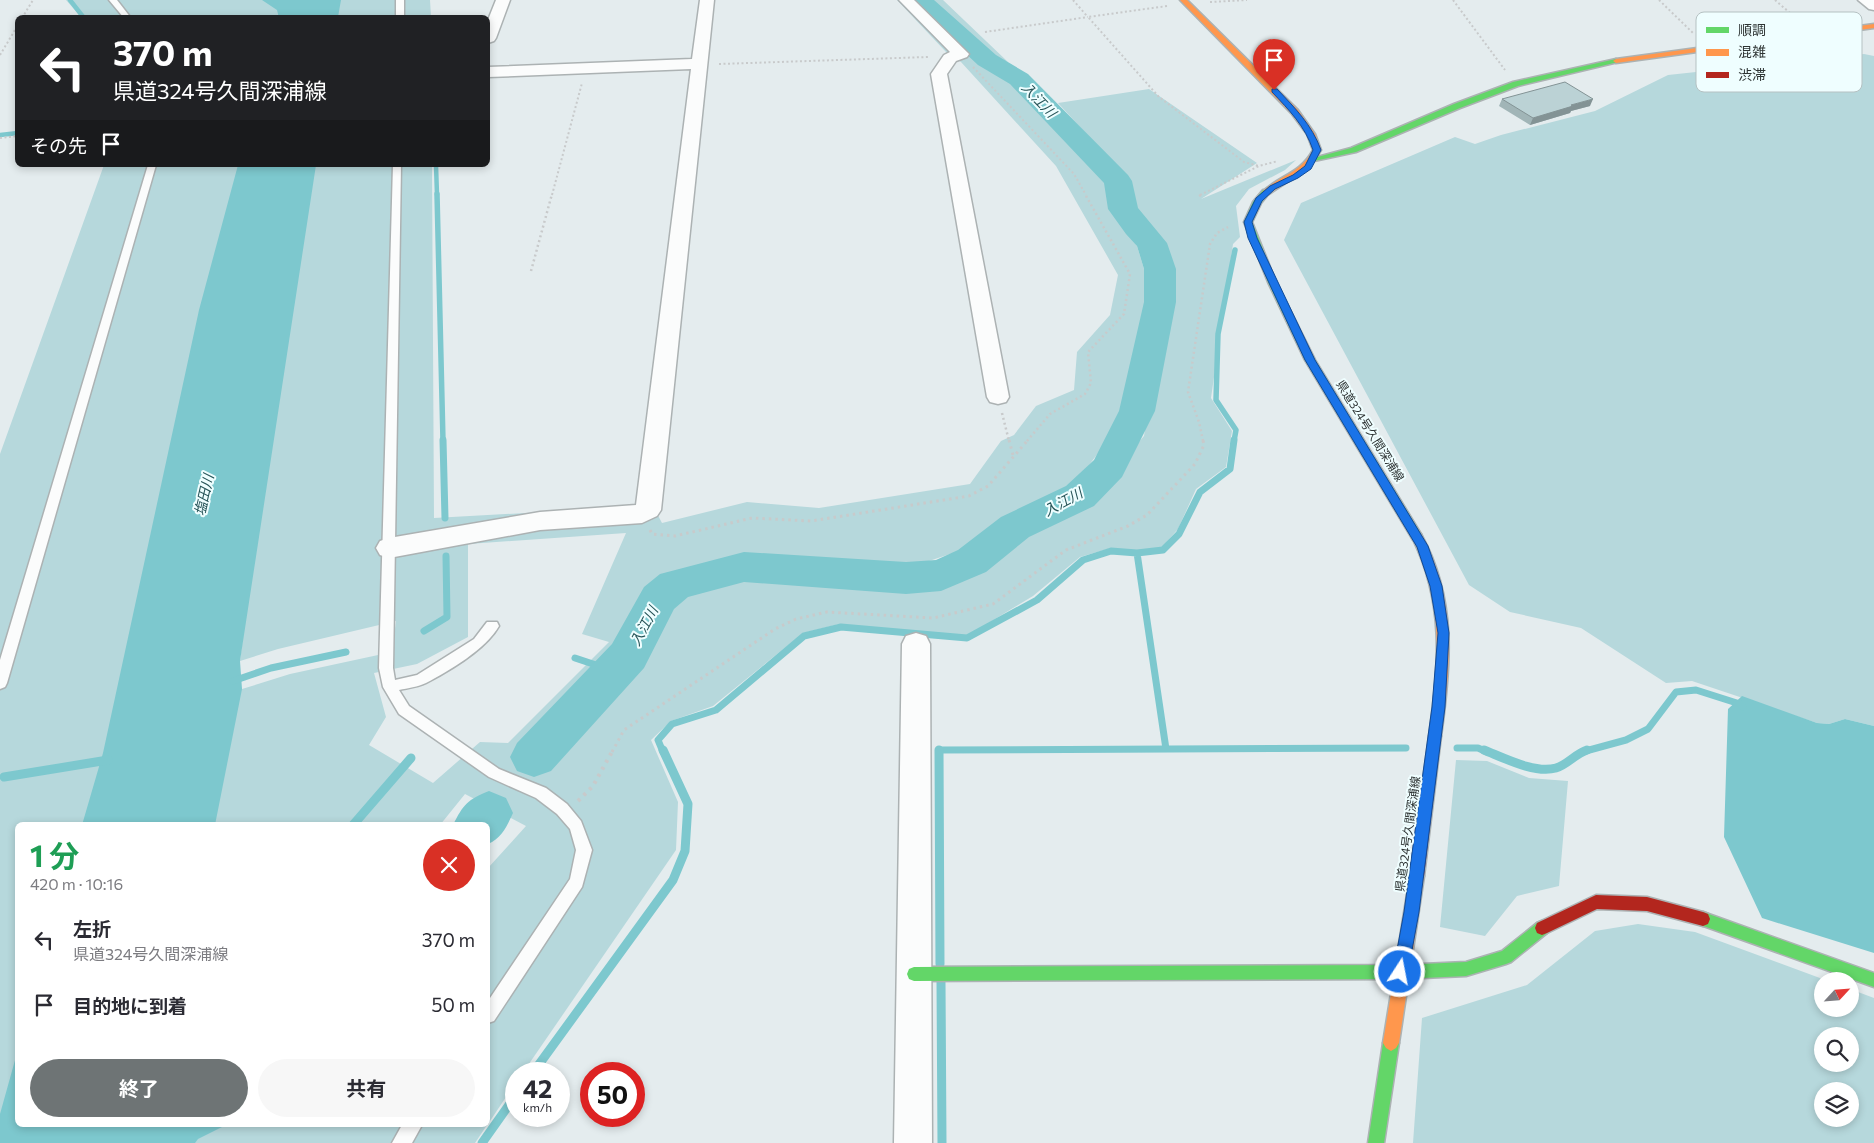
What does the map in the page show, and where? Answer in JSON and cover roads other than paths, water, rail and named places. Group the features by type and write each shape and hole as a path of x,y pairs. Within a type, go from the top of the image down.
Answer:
{"main road":[{"path":"1184,2 1295,112 1311,134 1315,155 1353,150 1516,84 1576,69 1637,57 1696,50"},
{"name":"県道324号久間深浦線","path":"1315,155 1308,167 1296,176 1272,187 1258,200 1248,222 1252,238 1310,360 1423,546 1436,586 1444,633 1439,707 1412,912 1400,972 1376,1143"},
{"path":"914,974 1400,972 1466,969 1506,957 1545,925 1596,902 1647,904 1699,917 1874,980"}],"street":[{"path":"490,33 503,0"},
{"path":"389,548 540,521 642,514 648,510 707,0"},
{"path":"906,0 961,54 950,58 940,74 998,397"},
{"path":"1865,0 1874,6"},
{"path":"490,72 699,64"},
{"path":"913,1143 916,644"}],"lane":[{"path":"113,0 126,15"},
{"path":"400,0 400,15"},
{"path":"0,683 151,167"},
{"path":"397,167 386,668 390,687 404,710 494,774 541,793 562,809 576,826 584,850 577,882 490,1012"},
{"path":"390,687 420,680 479,643 492,626"},
{"path":"401,1143 412,1127"}],"water":[{"path":"262,0 341,0 338,15 278,15 277,10"},
{"name":"塩田川","path":"237,167 316,167 240,661 242,689 216,822 83,822 103,753 199,310"},
{"path":"1742,696 1817,723 1829,724 1845,719 1874,726 1874,953 1762,918 1724,837 1728,709"},
{"path":"15,1060 15,1127 222,1127 198,1139 195,1143 0,1143 0,1114"}],"waterway":[{"path":"70,0 82,15"},
{"name":"入江川","path":"534,757 628,656 659,598 675,585 744,567 906,578 941,575 972,561 1015,527 1080,496 1109,468 1137,411 1160,302 1160,269 1152,243 1137,228 1123,209 1118,181 1019,79 987,60 920,0"},
{"path":"0,135 15,133"},
{"path":"436,167 437,195"},
{"path":"437,194 443,441"},
{"path":"1234,441 1236,430 1216,400 1218,334 1235,250"},
{"path":"443,440 445,518"},
{"path":"1137,553 1163,550 1179,534 1200,492 1230,469 1234,440"},
{"path":"663,752 658,740 672,724 716,710 804,636 841,627 967,638 1037,600 1083,560 1111,551 1137,553"},
{"path":"1137,553 1166,749"},
{"path":"424,631 447,617 446,556"},
{"path":"233,681 271,668 346,652"},
{"path":"575,658 614,671"},
{"path":"1584,751 1626,740 1648,729 1676,692 1696,690 1740,704 1743,707"},
{"path":"939,750 1406,748"},
{"path":"1457,748 1478,748 1487,752"},
{"path":"541,1062 673,880 685,851 688,804 663,750"},
{"path":"939,750 940,964"},
{"path":"1484,750 1539,769 1560,767 1584,751"},
{"path":"356,822 411,758"},
{"path":"4,777 108,760"},
{"name":"入江川","path":"481,822 489,813"},
{"path":"941,982 942,1143"},
{"path":"482,1143 505,1111"}]}
